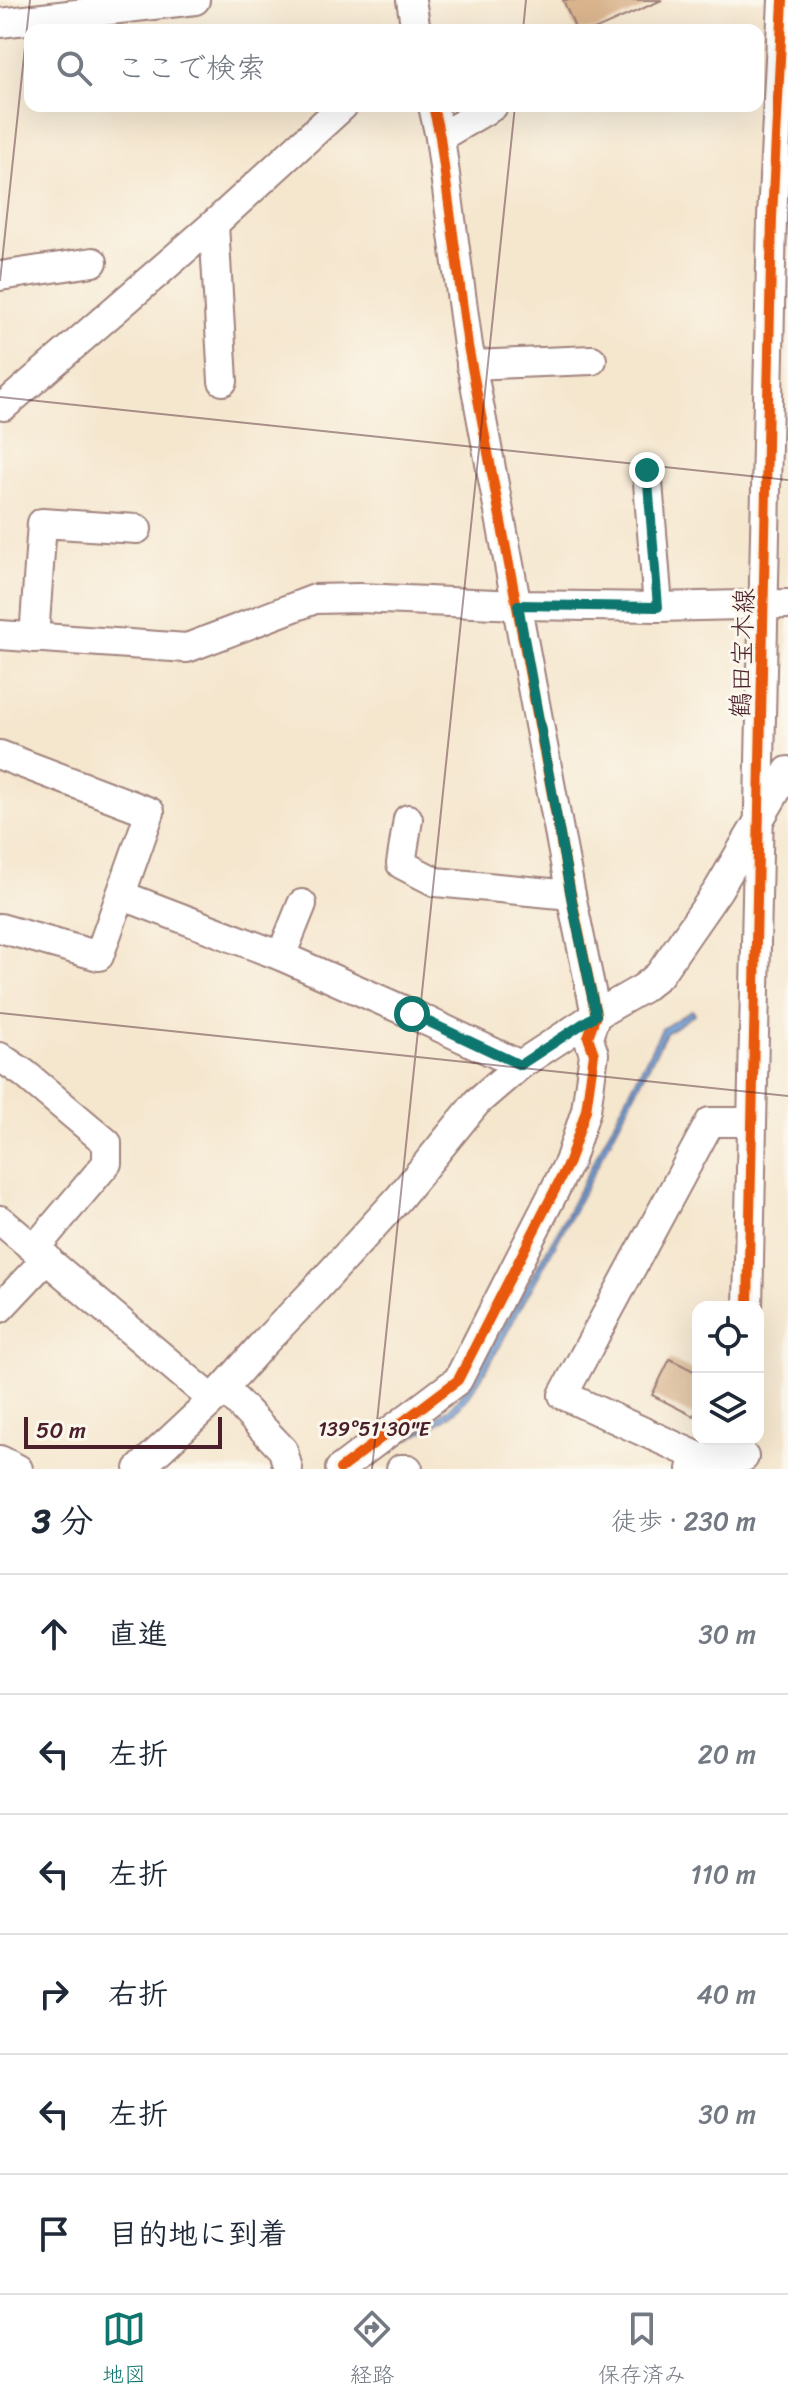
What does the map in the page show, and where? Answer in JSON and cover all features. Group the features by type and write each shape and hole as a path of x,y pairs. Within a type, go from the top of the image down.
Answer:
{"street":[{"path":"5,15 195,0"},
{"path":"411,0 415,24"},
{"name":"鶴田宝木線","path":"748,1301 759,818 776,604 772,217 783,0"},
{"path":"4,406 214,224 336,112"},
{"path":"340,1469 458,1380 569,1162 586,1110 594,1054 588,1037 596,1015 471,365 434,112"},
{"path":"440,137 483,112"},
{"path":"214,224 223,381"},
{"path":"0,276 93,262"},
{"path":"471,365 592,360"},
{"path":"647,470 658,607"},
{"path":"34,638 42,523 137,529"},
{"path":"0,635 187,648 315,599 658,607 776,604"},
{"path":"0,755 150,812 99,956 0,928"},
{"path":"139,1469 218,1394 399,1198 477,1102 520,1065 659,975 718,890 788,771"},
{"path":"408,819 401,864 436,882 571,895"},
{"path":"121,895 281,956 520,1065"},
{"path":"281,956 302,904"},
{"path":"0,1057 25,1074 107,1143 107,1163 0,1308"},
{"path":"744,1455 696,1463 563,1395 710,1122 752,1122"},
{"path":"0,1220 218,1394 283,1450 288,1469"},
{"path":"0,1460 18,1469"},
{"path":"401,1469 408,1469"}],"water":[{"path":"692,1010 695,1014 666,1033 558,1240 469,1396 438,1424 387,1451 365,1469 358,1469 373,1452 451,1407 476,1374 560,1227 662,1029"}],"building":[{"path":"563,0 662,0 608,24 573,24"},
{"path":"670,1359 692,1370 692,1415 652,1395"}],"cycle path":[{"path":"748,1301 772,217 783,0"},
{"path":"340,1469 458,1380 569,1162 586,1110 594,1054 588,1037 596,1015 468,346 434,112"}],"route":[{"path":"412,1014 520,1065 596,1015 573,907 518,605 658,607 647,470"}]}
